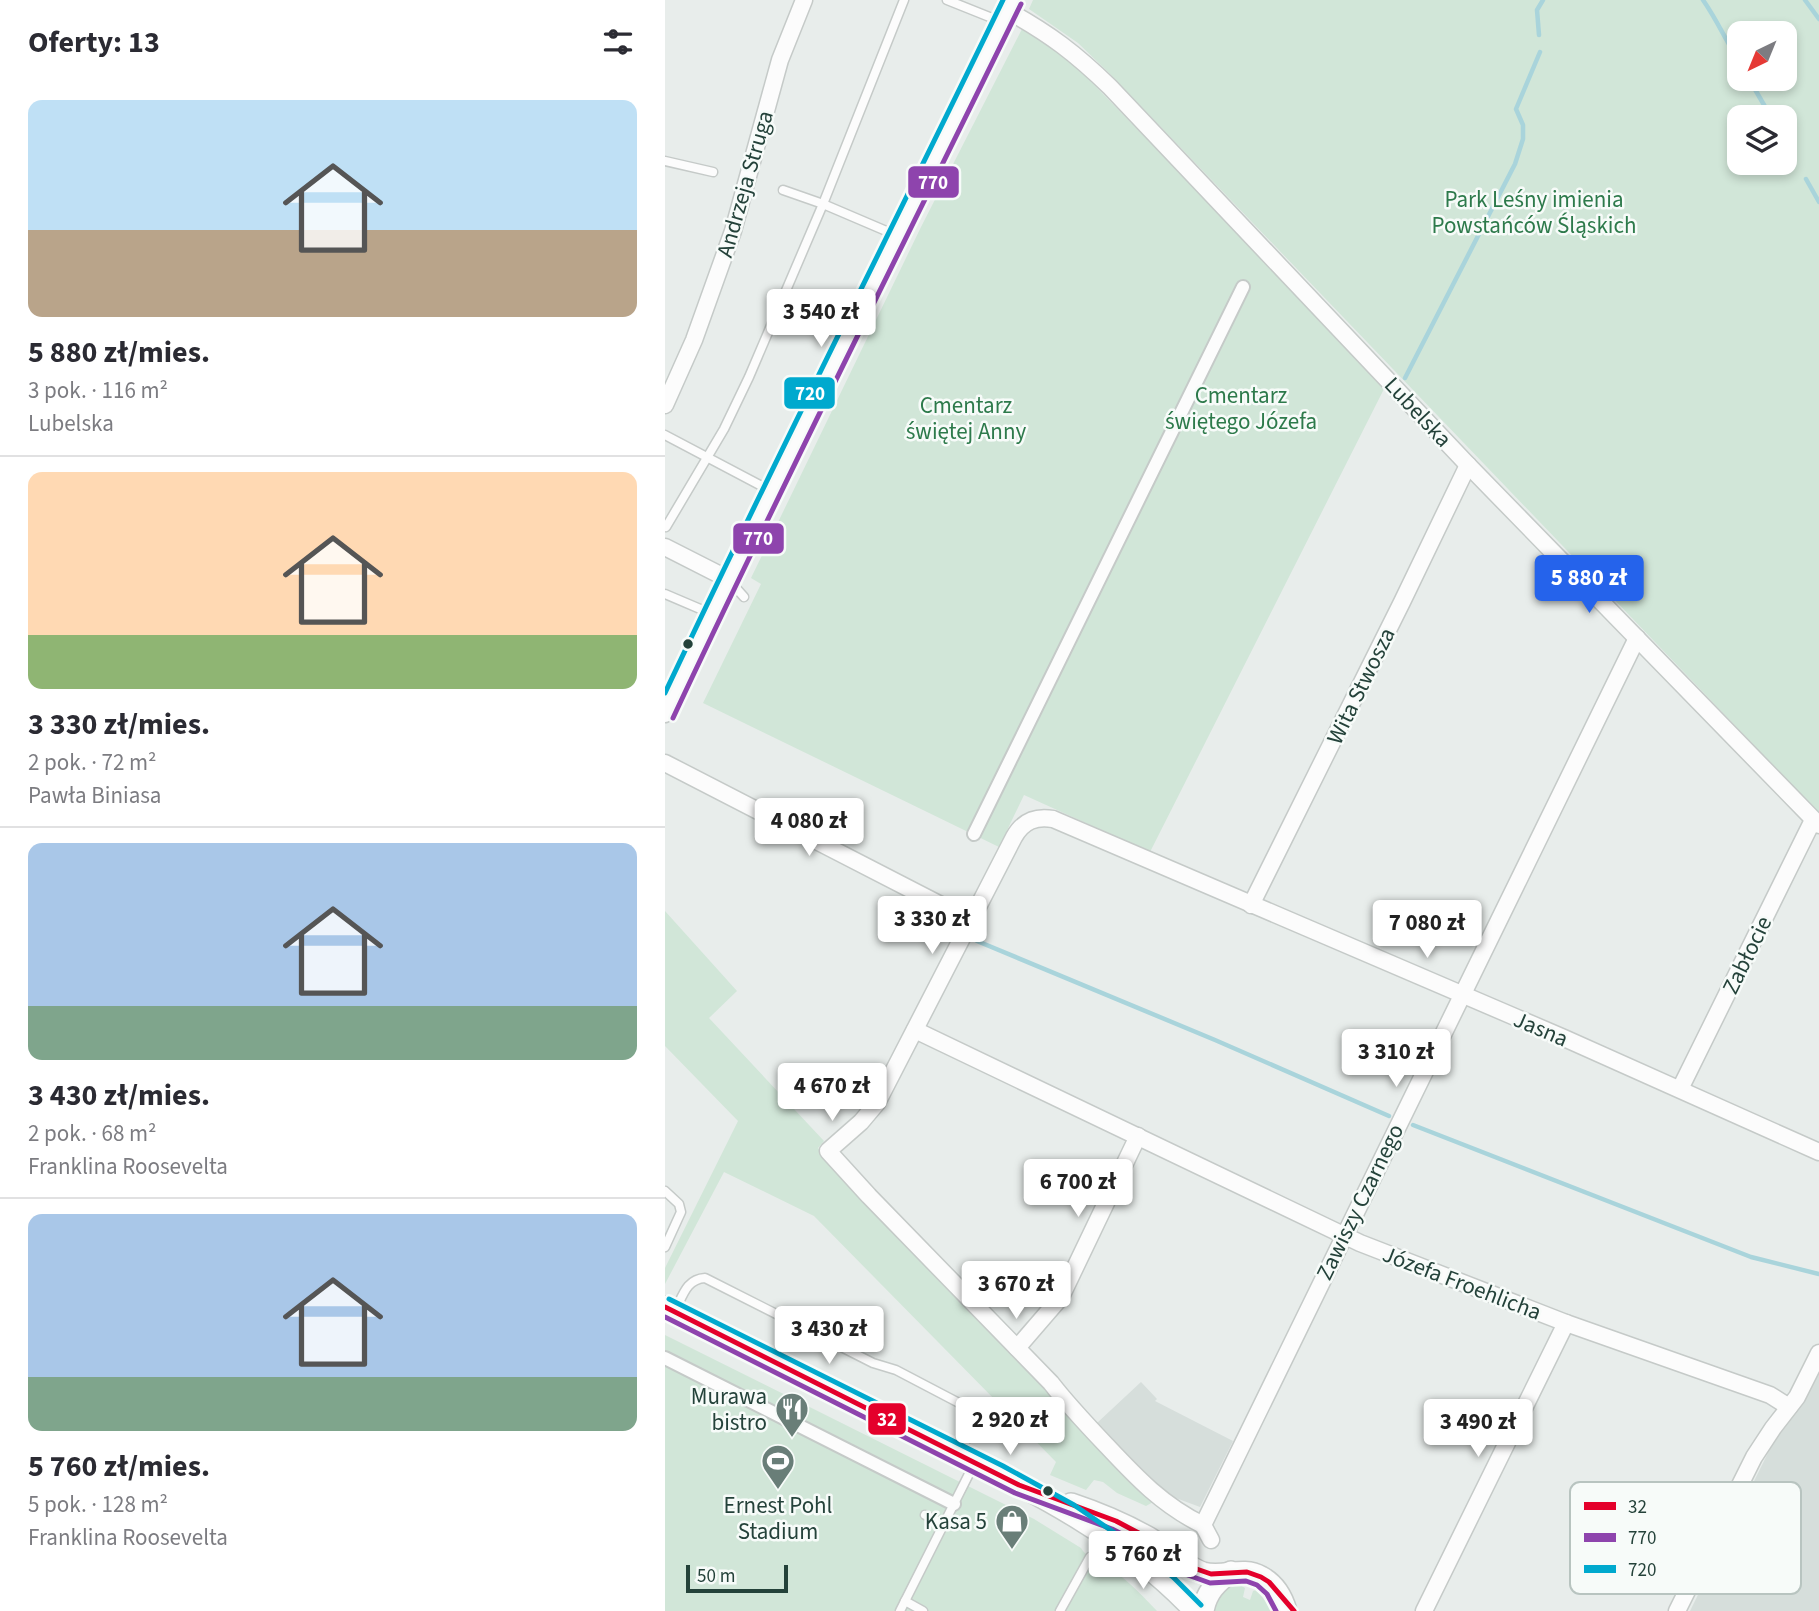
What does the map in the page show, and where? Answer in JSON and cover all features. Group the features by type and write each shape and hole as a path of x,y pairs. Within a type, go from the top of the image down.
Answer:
{"street":[{"name":"Andrzeja Struga","path":"665,405 694,340 733,231 778,68 804,0"},
{"path":"665,714 728,579 1008,11"},
{"name":"Lubelska","path":"1008,11 1054,38 1110,87 1468,465 1816,823"},
{"path":"974,834 1243,288"},
{"name":"Wita Stwosza","path":"1251,905 1468,465"},
{"path":"665,547 728,579"},
{"name":"Zawiszy Czarnego","path":"1203,1525 1637,638"},
{"path":"665,764 970,920 877,1103 861,1122 828,1152 1154,1494 1175,1510 1203,1525 1211,1540"},
{"name":"Jasna","path":"970,920 1018,831 1037,818 1053,820 1680,1089 1819,1152"},
{"name":"Zabłocie","path":"1680,1089 1816,823"},
{"name":"Józefa Froehlicha","path":"915,1030 1343,1235 1566,1323 1770,1395 1789,1408"},
{"path":"1017,1348 1061,1297 1138,1136"},
{"path":"670,1310 967,1458 1103,1533 1125,1548 1195,1611"},
{"path":"1424,1611 1566,1323"},
{"path":"1742,1482 1754,1457 1804,1384 1819,1353"},
{"path":"665,1358 954,1504"},
{"path":"1019,1485 1116,1521 1202,1572 1247,1572 1261,1577 1269,1582 1282,1603 1294,1611"},
{"path":"1203,1611 1207,1595 1231,1572"},
{"path":"1677,1611 1686,1594"}],"lane":[{"path":"666,527 724,429 749,377 823,204 904,0"},
{"path":"947,0 1008,11"},
{"path":"665,161 712,172"},
{"path":"783,190 898,236"},
{"path":"665,435 771,492"},
{"path":"728,579 744,597"},
{"path":"665,594 712,614"},
{"path":"665,1191 679,1203 681,1212 665,1247"},
{"path":"670,1310 689,1284 696,1279 705,1278 873,1363 896,1370 968,1410 971,1427 967,1458 954,1504 900,1611"},
{"path":"925,1515 944,1524"},
{"path":"1060,1611 1090,1558"},
{"path":"905,1601 923,1611"}],"shaded area":[{"path":"1819,1350 1819,1611 1690,1611 1698,1594 1801,1594 1801,1482 1754,1482"},
{"path":"1141,1382 1157,1399 1155,1401 1233,1441 1200,1507 1165,1494 1097,1423"}],"green space":[{"name":"Park Leśny imienia Powstańców Śląskich","path":"1033,0 1819,0 1819,813 1108,72 1078,43 1029,9"},
{"name":"Cmentarz świętego Józefa","path":"1029,28 1071,61 1386,385 1150,852 1024,795 999,847 703,703 761,584 751,578 921,227 1022,29"},
{"path":"665,911 737,991 709,1018 824,1141 818,1148 864,1198 1155,1501 1146,1506 1117,1493 1103,1482 1094,1480 1086,1490 1050,1475 1056,1462 814,1216 724,1172 665,1284 665,1268 738,1121 665,1046"},
{"name":"Ernest Pohl Stadium","path":"665,1335 1034,1519 1112,1569 1157,1611 665,1611"},
{"path":"1240,1585 1245,1588 1243,1597 1250,1600 1256,1590 1274,1611 1211,1611 1222,1594 1229,1588"}],"waterway":[{"path":"1539,35 1537,10 1543,0"},
{"path":"1703,0 1727,40"},
{"path":"1805,0 1819,19"},
{"path":"1405,378 1515,164 1523,139 1523,125 1516,109 1540,52"},
{"path":"1756,91 1764,105"},
{"path":"1806,179 1819,202"},
{"path":"977,941 1389,1116"},
{"path":"1413,1125 1751,1257 1819,1274"}],"transit line":[{"name":"720","path":"665,693 1003,0"},
{"name":"770","path":"673,718 1021,4"},
{"name":"720","path":"669,1299 1003,1466 1074,1505 1141,1551 1201,1605"},
{"name":"32","path":"665,1307 1019,1485 1116,1521 1150,1539 1188,1566 1211,1574 1247,1572 1261,1577 1269,1582 1294,1611"},
{"name":"770","path":"665,1317 1015,1493 1112,1529 1145,1546 1185,1574 1210,1583 1246,1581 1257,1585 1267,1594 1276,1611"}],"place":[{"name":"Murawa bistro","path":"792,1439"},
{"name":"Ernest Pohl Stadium","path":"778,1491"},
{"name":"Kasa 5","path":"1012,1551"}],"park label":[{"name":"Cmentarz świętej Anny","path":"966,418"}]}
